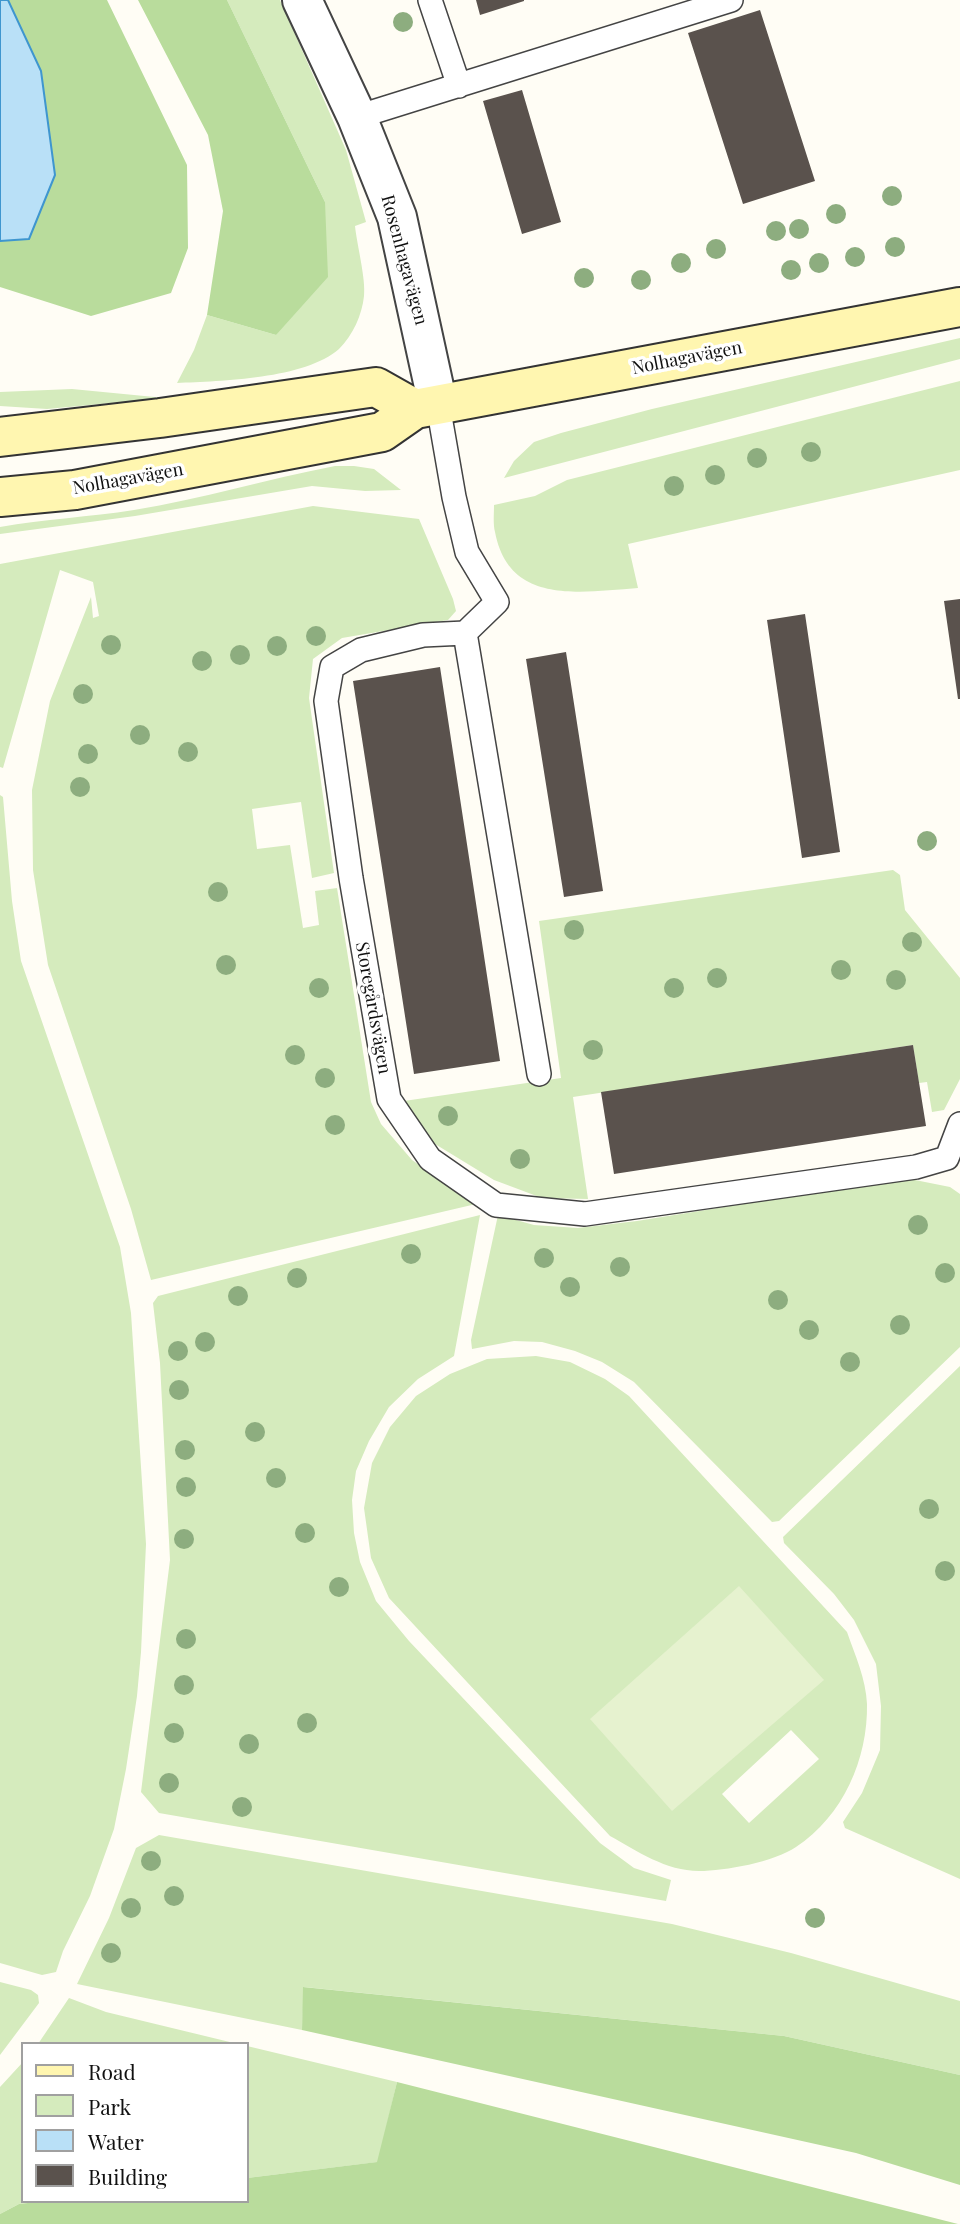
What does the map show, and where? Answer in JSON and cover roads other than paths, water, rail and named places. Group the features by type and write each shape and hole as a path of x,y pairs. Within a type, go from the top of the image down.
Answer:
{"street":[{"name":"Rosenhagavägen","path":"302,0 358,117 397,217 426,407"},
{"name":"Nolhagavägen","path":"0,497 75,490 382,432 426,407 960,307"},
{"path":"0,437 160,418 376,387 426,407"}],"lane":[{"path":"430,0 459,86"},
{"path":"358,117 731,0"},
{"path":"426,407 454,497 467,552 497,602 465,633 539,1074"},
{"name":"Storegårdsvägen","path":"465,633 423,635 361,649 332,667 326,701 351,878 389,1099 430,1159 496,1205 585,1214 916,1167 947,1158 960,1124"}],"water":[{"path":"0,0 8,0 41,71 55,175 29,239 0,241"}]}
